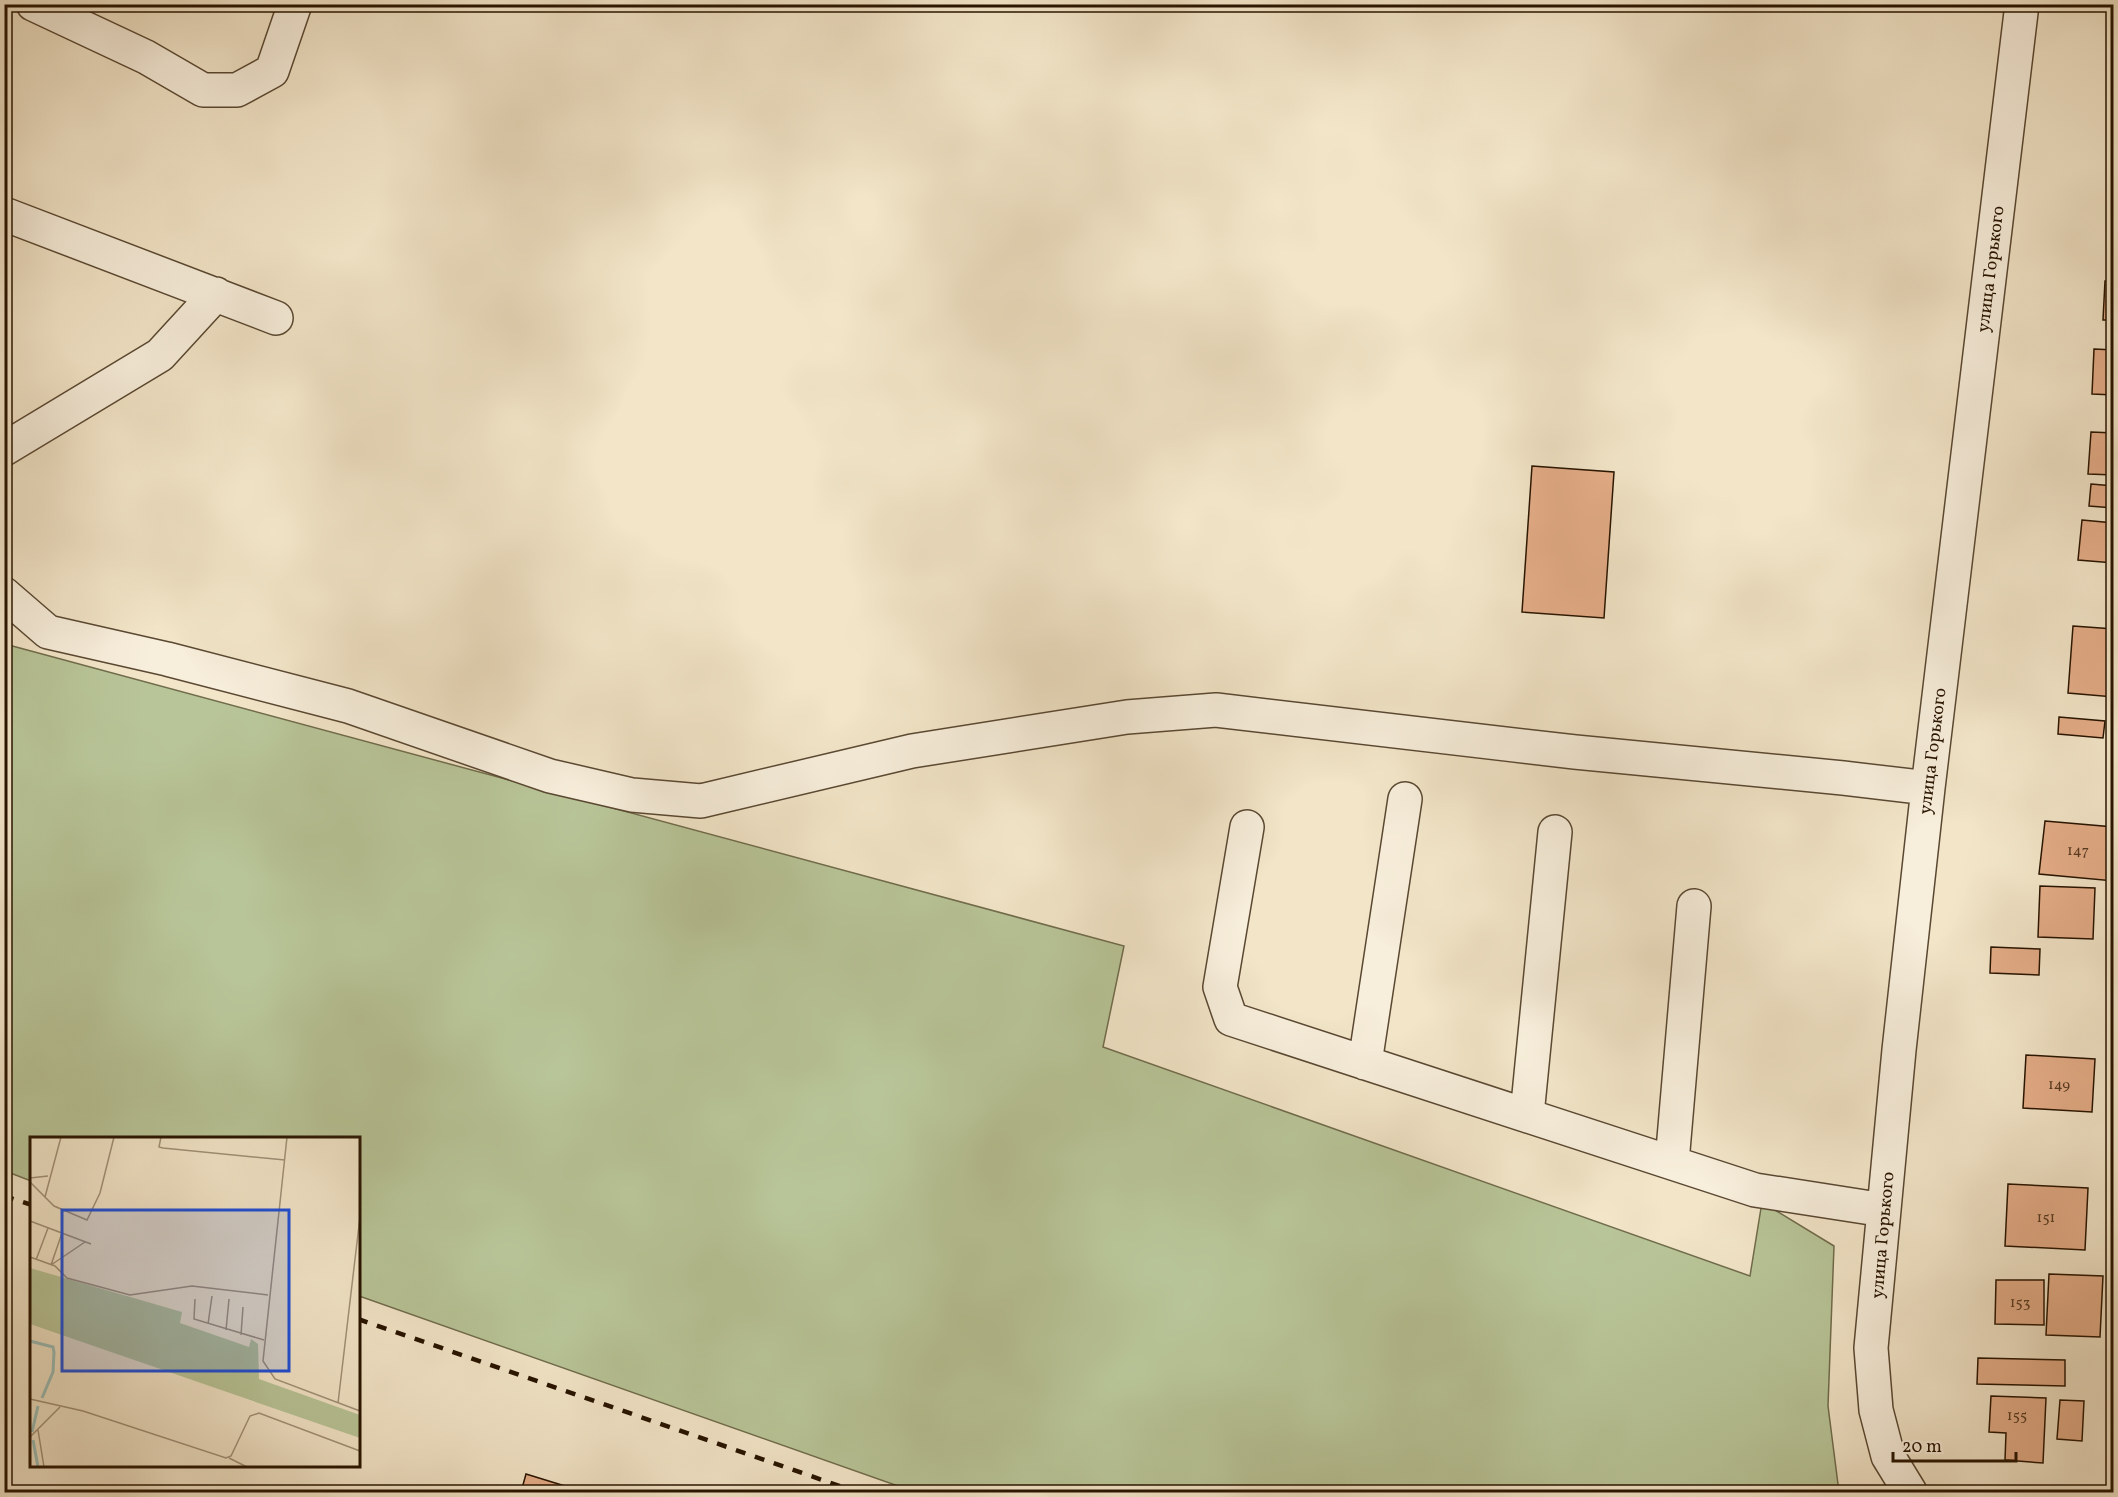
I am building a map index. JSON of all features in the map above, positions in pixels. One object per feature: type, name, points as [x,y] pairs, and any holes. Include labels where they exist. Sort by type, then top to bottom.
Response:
[{"type":"street","points":[[33,4],[146,57],[203,90],[237,90],[272,71],[295,4]]},
{"type":"street","name":"улица Горького","points":[[1910,1492],[1888,1456],[1876,1410],[1871,1348],[1928,788],[2022,4]]},
{"type":"street","points":[[4,214],[276,318]]},
{"type":"street","points":[[4,449],[160,354],[216,294]]},
{"type":"street","points":[[4,594],[48,632],[166,659],[348,706],[550,776],[632,795],[701,801],[912,751],[1127,717],[1216,710],[1575,752],[1928,788]]},
{"type":"street","points":[[1365,1063],[1405,799]]},
{"type":"street","points":[[1246,827],[1220,987],[1231,1019],[1755,1190],[1884,1210]]},
{"type":"street","points":[[1527,1115],[1555,832]]},
{"type":"street","points":[[1672,1162],[1694,906]]},
{"type":"green space","points":[[5,644],[1124,946],[1103,1047],[1750,1276],[1762,1202],[1834,1246],[1828,1406],[1839,1492],[915,1492],[360,1296],[360,1137],[30,1137],[30,1181],[5,1171]]},
{"type":"building","points":[[2105,281],[2114,281],[2114,320],[2103,320]]},
{"type":"building","points":[[2094,349],[2114,350],[2114,395],[2092,394]]},
{"type":"building","points":[[2091,432],[2114,433],[2114,475],[2088,474]]},
{"type":"building","points":[[1532,466],[1614,472],[1604,618],[1522,612]]},
{"type":"building","points":[[2091,484],[2114,486],[2114,508],[2089,506]]},
{"type":"building","points":[[2082,520],[2114,523],[2114,563],[2078,560]]},
{"type":"building","points":[[2073,626],[2114,629],[2114,697],[2068,693]]},
{"type":"building","points":[[2059,717],[2105,721],[2103,738],[2058,734]]},
{"type":"building","points":[[2045,821],[2114,827],[2114,881],[2039,874]]},
{"type":"building","points":[[2040,886],[2095,888],[2093,939],[2038,937]]},
{"type":"building","points":[[1991,947],[2040,949],[2039,975],[1990,973]]},
{"type":"building","points":[[2026,1055],[2095,1059],[2092,1112],[2023,1108]]},
{"type":"building","points":[[2008,1184],[2088,1188],[2085,1250],[2005,1246]]},
{"type":"building","points":[[2049,1274],[2103,1276],[2100,1337],[2046,1335]]},
{"type":"building","points":[[1996,1280],[2044,1280],[2044,1325],[1995,1324]]},
{"type":"building","points":[[1978,1358],[2065,1360],[2065,1386],[1977,1384]]},
{"type":"building","points":[[1991,1396],[2046,1398],[2043,1463],[2005,1460],[2006,1433],[1989,1432]]},
{"type":"building","points":[[2060,1400],[2084,1401],[2082,1441],[2057,1439]]},
{"type":"building","points":[[526,1474],[578,1490],[577,1492],[521,1492]]},
{"type":"railway","points":[[4,1196],[30,1204]]},
{"type":"railway","points":[[360,1320],[857,1492]]}]
